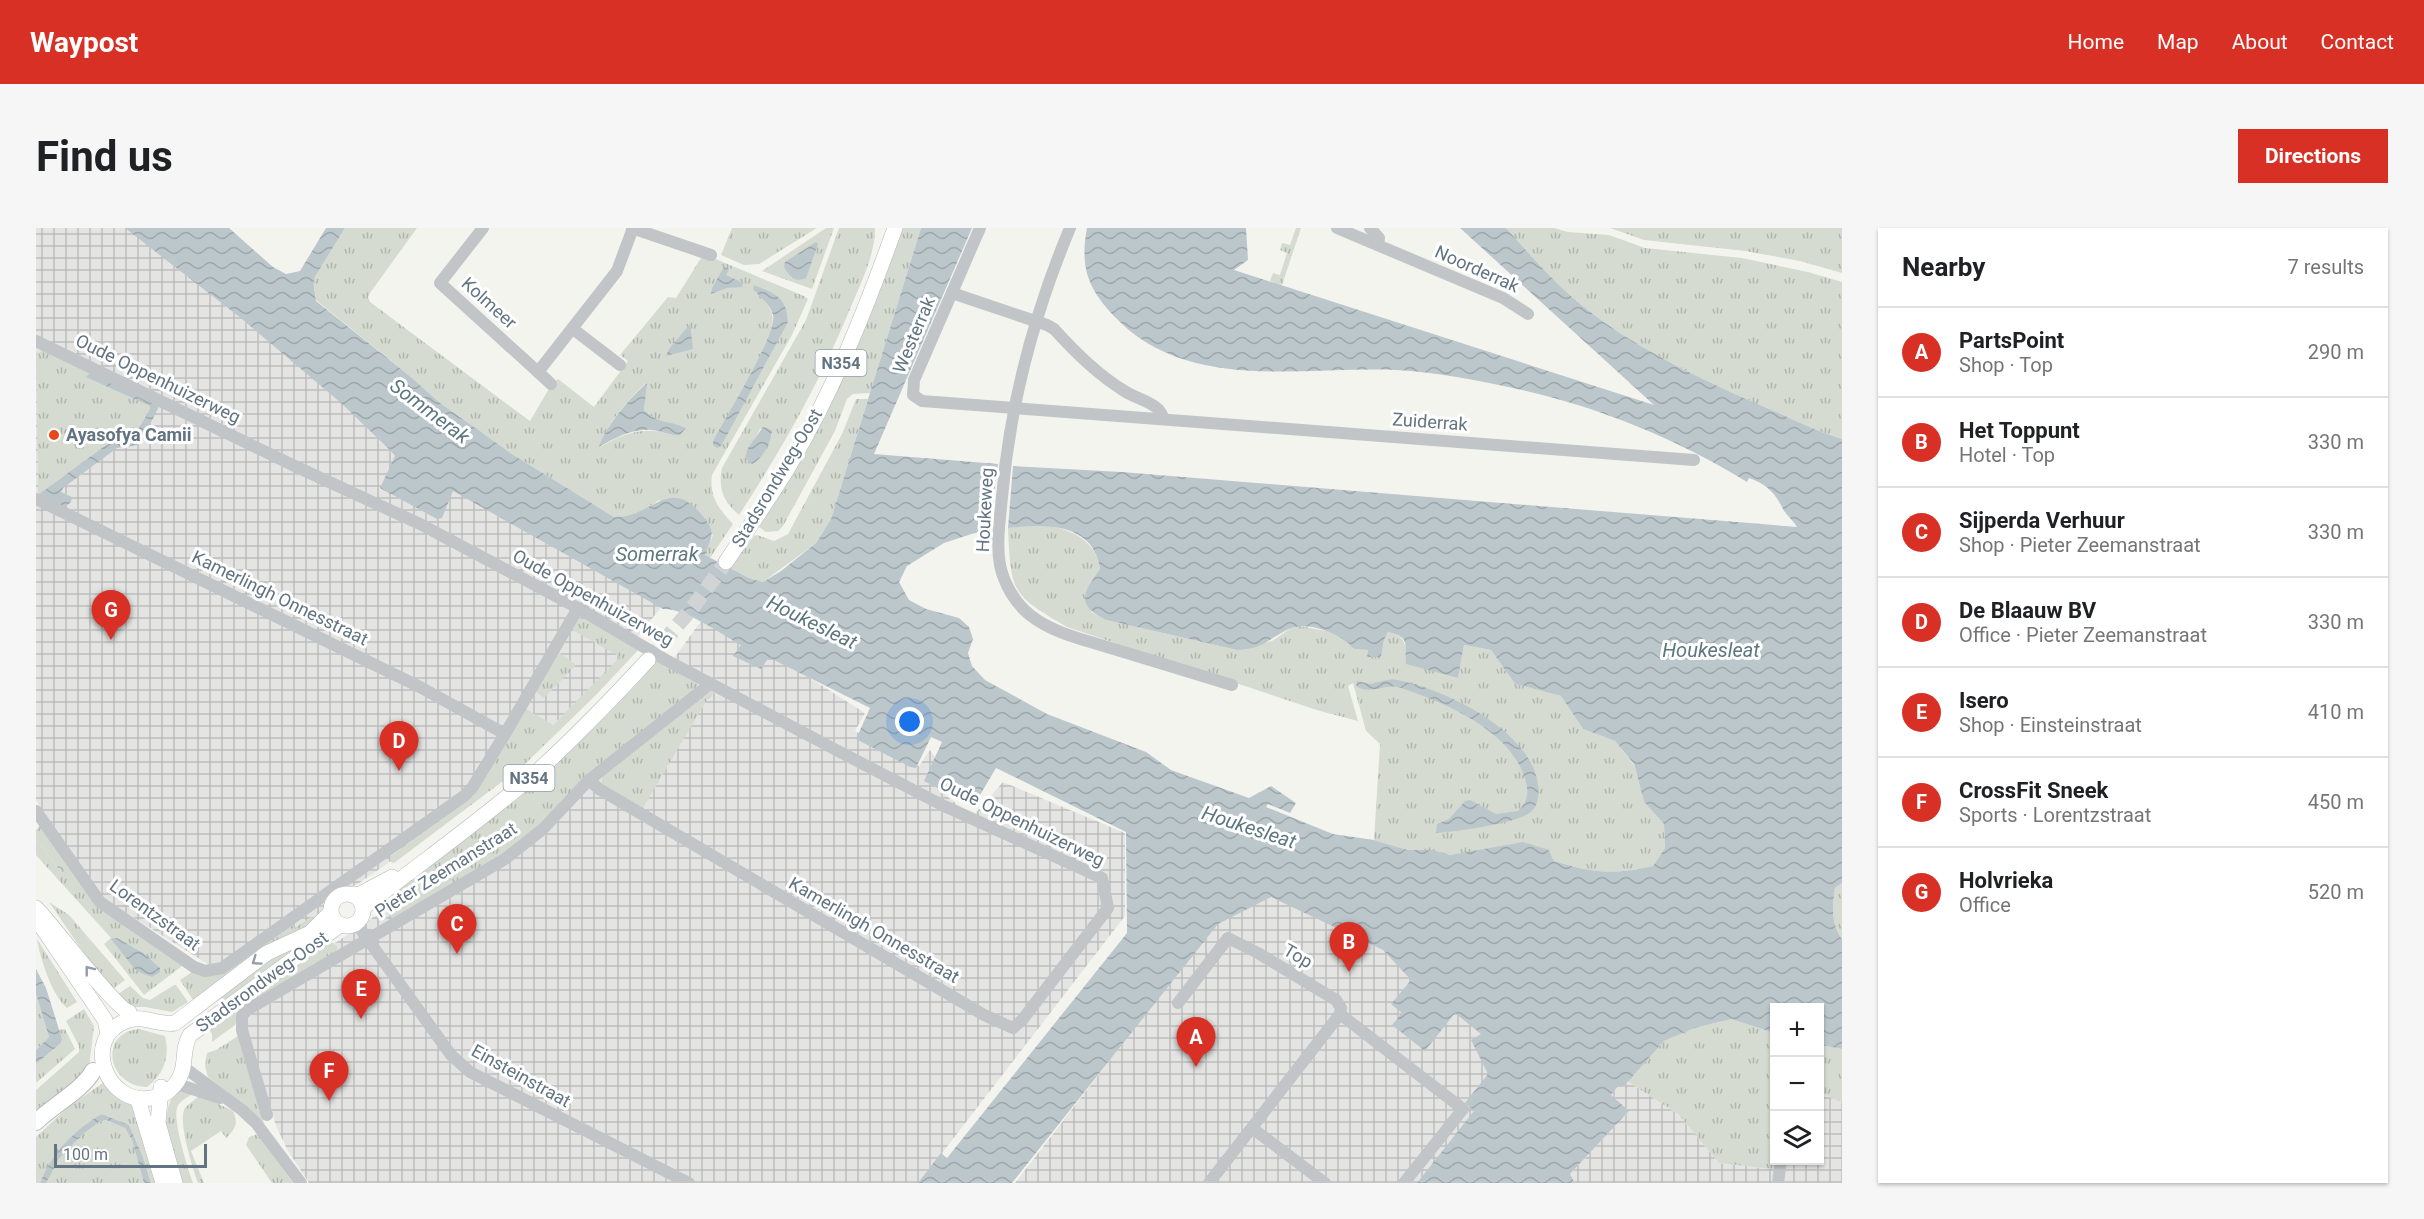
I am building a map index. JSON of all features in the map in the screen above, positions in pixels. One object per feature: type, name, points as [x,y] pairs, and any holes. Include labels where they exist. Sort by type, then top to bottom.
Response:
[{"type":"highway","points":[[36,1122],[62,1100],[83,1092],[102,1077],[99,1071]]},
{"type":"main road","name":"Stadsrondweg-Oost","points":[[726,562],[790,465],[818,411],[857,328],[896,228]]},
{"type":"main road","name":"N354","points":[[421,862],[369,889],[353,895],[344,893],[336,897],[331,904],[335,919],[348,926],[356,923],[362,916],[363,908],[538,771],[597,716],[648,660]]},
{"type":"main road","points":[[353,895],[359,899],[363,908]]},
{"type":"main road","points":[[36,908],[123,1010],[150,1012],[167,1020],[177,1045],[181,1066]]},
{"type":"main road","points":[[36,917],[72,972],[105,1031]]},
{"type":"main road","name":"Stadsrondweg-Oost","points":[[167,1020],[218,986],[224,976],[335,919]]},
{"type":"main road","name":"Stadsrondweg-Oost","points":[[181,1066],[186,1042],[196,1030],[335,919]]},
{"type":"main road","points":[[129,1012],[117,1016],[105,1031],[99,1071],[117,1089],[136,1098],[140,1103],[163,1183]]},
{"type":"main road","points":[[105,1031],[130,1019],[143,1018],[165,1025],[167,1020]]},
{"type":"main road","name":"N354","points":[[166,1092],[181,1066]]},
{"type":"main road","points":[[136,1098],[166,1092],[158,1123],[175,1183]]},
{"type":"street","name":"Kolmeer","points":[[483,228],[440,283],[550,384]]},
{"type":"street","points":[[538,372],[617,271],[632,228],[711,255]]},
{"type":"street","name":"Westerrak","points":[[980,228],[914,380],[913,395],[922,401],[1014,408]]},
{"type":"street","name":"Houkeweg","points":[[1070,228],[1036,321],[1014,408],[1005,464],[998,544],[1000,566],[1013,596],[1028,614],[1049,628],[1232,685]]},
{"type":"street","name":"Noorderrak","points":[[1337,228],[1503,298],[1528,314]]},
{"type":"street","points":[[1370,228],[1379,238],[1378,245]]},
{"type":"street","points":[[952,293],[1054,329],[1076,353],[1111,382],[1158,408],[1163,414],[1163,419]]},
{"type":"street","points":[[573,329],[620,365]]},
{"type":"street","name":"Oude Oppenhuizerweg","points":[[36,342],[420,524],[578,608],[710,684],[942,805],[1102,878],[1107,892],[1108,908]]},
{"type":"street","name":"Zuiderrak","points":[[1014,408],[1694,460]]},
{"type":"street","name":"Kamerlingh Onnesstraat","points":[[36,499],[420,687],[505,734]]},
{"type":"street","points":[[224,976],[472,788],[578,608]]},
{"type":"street","name":"Pieter Zeemanstraat","points":[[267,1115],[242,1029],[241,1020],[247,1010],[505,859],[543,829],[589,780],[710,684]]},
{"type":"street","name":"Kamerlingh Onnesstraat","points":[[589,780],[599,789],[805,912],[984,1015],[1013,1028],[1023,1019],[1108,908]]},
{"type":"street","name":"Lorentzstraat","points":[[36,810],[100,902],[194,966],[224,976]]},
{"type":"street","name":"Einsteinstraat","points":[[356,923],[451,1055],[470,1072],[689,1183]]},
{"type":"street","name":"Top","points":[[1178,1003],[1228,938],[1340,1003],[1340,1014],[1463,1109],[1404,1183]]},
{"type":"street","points":[[1209,1183],[1340,1014]]},
{"type":"street","points":[[181,1066],[242,1110],[256,1123],[301,1183]]},
{"type":"street","points":[[166,1092],[180,1084],[227,1100]]},
{"type":"street","points":[[1252,1128],[1325,1183]]},
{"type":"street","points":[[1778,1183],[1780,1165]]},
{"type":"shaded area","points":[[36,228],[141,228],[666,601],[618,662],[468,807],[358,884],[328,897],[324,909],[300,929],[225,975],[104,899],[36,801]]},
{"type":"shaded area","points":[[703,618],[772,654],[865,713],[855,731],[919,766],[930,750],[939,763],[929,781],[972,817],[1003,782],[1125,833],[1125,916],[919,1183],[309,1183],[287,1149],[276,1126],[240,1007],[546,801],[632,717]]},
{"type":"shaded area","points":[[1268,888],[1495,978],[1505,1078],[1419,1183],[1015,1183],[1117,1051],[1214,918]]},
{"type":"shaded area","points":[[1627,1081],[1678,1114],[1719,1163],[1772,1169],[1773,1165],[1824,1165],[1824,1094],[1842,1103],[1842,1183],[1575,1183],[1570,1174],[1628,1112],[1611,1095],[1619,1084],[1623,1087]]},
{"type":"green space","points":[[345,228],[417,228],[370,293],[368,297],[370,302],[530,421],[550,387],[558,379],[594,407],[628,361],[620,355],[668,297],[676,298],[701,258],[708,260],[711,257],[808,299],[792,335],[712,475],[712,490],[716,502],[733,524],[710,558],[705,555],[713,535],[659,500],[638,513],[614,517],[512,454],[440,403],[316,300],[313,280]],"holes":[[[754,285],[779,298],[787,313],[788,322],[763,349],[773,319],[769,306],[756,293]],[[646,383],[644,410],[662,422],[683,426],[671,435],[652,431],[634,432],[600,447],[612,422]]]},
{"type":"green space","points":[[732,228],[817,228],[759,264],[744,265],[721,255]]},
{"type":"green space","points":[[826,228],[834,228],[812,289],[762,271]]},
{"type":"green space","points":[[839,228],[875,228],[868,266],[841,331],[787,437],[739,515],[729,505],[723,494],[722,468],[806,320]],"holes":[[[760,429],[771,429],[772,435],[763,453],[745,458]]]},
{"type":"green space","points":[[901,228],[921,228],[870,393],[853,394],[847,399],[835,431],[783,526],[778,531],[766,532],[759,527],[781,492]]},
{"type":"green space","points":[[1296,228],[1301,228],[1282,285],[1270,281],[1273,273],[1280,275],[1287,253],[1280,250],[1282,243],[1290,245]]},
{"type":"green space","points":[[1506,228],[1554,228],[1568,232],[1609,235],[1645,248],[1742,258],[1842,282],[1842,439],[1722,388],[1643,347],[1594,315],[1572,297]]},
{"type":"green space","points":[[1610,228],[1842,228],[1842,273],[1800,261],[1745,251],[1644,240]]},
{"type":"green space","points":[[41,351],[50,351],[92,371],[87,377],[150,406],[150,409],[136,433],[113,440],[38,495],[36,354]]},
{"type":"green space","points":[[856,399],[868,399],[831,519],[816,543],[763,582],[730,568],[754,536],[774,541],[788,534],[842,434]]},
{"type":"green space","points":[[1031,525],[1065,530],[1084,540],[1091,548],[1097,557],[1100,569],[1090,582],[1091,612],[1106,620],[1237,650],[1272,641],[1291,628],[1300,626],[1331,632],[1349,642],[1354,649],[1368,650],[1367,657],[1381,657],[1388,632],[1404,641],[1405,660],[1458,678],[1464,645],[1491,650],[1515,684],[1561,696],[1583,729],[1615,741],[1634,765],[1644,802],[1664,824],[1665,848],[1653,866],[1614,872],[1580,868],[1554,861],[1549,850],[1484,850],[1450,855],[1435,851],[1408,850],[1374,840],[1380,744],[1366,731],[1353,683],[1348,686],[1358,721],[1320,711],[1067,627],[1035,607],[1018,590],[1013,579],[1008,528]]},
{"type":"green space","points":[[578,618],[640,648],[596,695],[523,766],[394,863],[391,862],[390,857],[471,798],[525,708],[553,725],[620,657],[571,629]]},
{"type":"green space","points":[[557,651],[576,665],[544,698],[536,692]]},
{"type":"green space","points":[[659,658],[696,678],[698,684],[696,689],[537,829],[499,856],[393,920],[380,900],[562,757],[629,693]]},
{"type":"green space","points":[[713,690],[718,690],[706,701],[643,808],[602,784],[602,776]]},
{"type":"green space","points":[[40,825],[75,874],[67,878],[64,876],[36,839],[36,830]]},
{"type":"green space","points":[[36,839],[64,876],[75,874],[182,966],[144,995],[104,944],[111,938],[36,855]]},
{"type":"green space","points":[[1842,883],[1842,939],[1834,921],[1833,908],[1835,888]]},
{"type":"green space","points":[[49,902],[69,915],[125,980],[110,991]]},
{"type":"green space","points":[[311,917],[316,923],[193,1000],[180,980],[192,972],[206,975],[291,925],[295,928]]},
{"type":"green space","points":[[328,938],[337,947],[337,951],[237,1019],[235,1025],[212,1042],[212,1034],[207,1026]]},
{"type":"green space","points":[[37,939],[77,1002],[67,1008],[52,986]]},
{"type":"green space","points":[[308,939],[222,1006],[215,997],[274,955]]},
{"type":"green space","points":[[174,985],[188,1002],[172,1012],[130,1007],[115,996],[130,986],[143,998],[150,1000]]},
{"type":"green space","points":[[36,994],[49,1037],[36,1050]]},
{"type":"green space","points":[[84,1009],[94,1026],[89,1068],[36,1118],[36,1090],[79,1052],[79,1046],[66,1021]]},
{"type":"green space","points":[[1731,1019],[1770,1032],[1770,1165],[1773,1165],[1772,1169],[1719,1163],[1678,1114],[1627,1081],[1664,1041],[1695,1028]]},
{"type":"green space","points":[[65,1029],[75,1049],[36,1083],[36,1064],[61,1043],[62,1039],[58,1030]]},
{"type":"green space","points":[[139,1029],[165,1036],[167,1051],[164,1064],[158,1076],[147,1087],[133,1084],[123,1078],[116,1069],[113,1059],[113,1049],[117,1040],[126,1033]]},
{"type":"green space","points":[[238,1036],[264,1123],[208,1077],[205,1066],[207,1053]]},
{"type":"green space","points":[[1824,1046],[1842,1049],[1842,1103],[1824,1094]]},
{"type":"green space","points":[[104,1082],[134,1107],[160,1183],[151,1183],[129,1125],[102,1114],[43,1176],[40,1183],[36,1183],[36,1137],[67,1108]]},
{"type":"green space","points":[[178,1090],[194,1092],[180,1103],[176,1115],[193,1183],[180,1183],[167,1135],[167,1110]]},
{"type":"green space","points":[[200,1095],[233,1111],[236,1119],[234,1129],[226,1138],[221,1131],[191,1151],[204,1183],[198,1183],[183,1123],[185,1108]]},
{"type":"green space","points":[[106,1120],[125,1128],[132,1140],[144,1183],[46,1183],[70,1145],[88,1129]]},
{"type":"green space","points":[[258,1134],[293,1183],[272,1183],[246,1145],[249,1137]]},
{"type":"water","name":"Houkesleat","points":[[125,228],[229,228],[273,267],[286,274],[300,271],[326,228],[345,228],[313,280],[316,301],[440,403],[512,454],[614,517],[639,512],[669,498],[679,498],[689,503],[701,514],[711,529],[711,538],[705,555],[749,578],[763,582],[781,571],[816,543],[831,519],[921,228],[972,228],[874,454],[998,464],[990,528],[944,543],[907,566],[899,582],[909,600],[926,609],[959,618],[969,627],[973,639],[968,653],[972,666],[985,680],[1047,714],[1146,752],[1171,770],[1249,798],[1271,786],[1296,803],[1290,813],[1268,804],[1266,807],[1333,834],[1374,840],[1408,850],[1433,850],[1450,855],[1523,842],[1549,850],[1554,861],[1580,868],[1614,872],[1653,866],[1665,848],[1664,824],[1644,802],[1634,764],[1615,741],[1583,729],[1561,696],[1515,684],[1491,650],[1464,645],[1458,678],[1406,664],[1404,640],[1388,632],[1381,657],[1367,657],[1368,650],[1354,649],[1342,638],[1315,627],[1289,629],[1260,645],[1237,650],[1106,620],[1086,604],[1086,592],[1100,569],[1096,554],[1088,542],[1065,529],[1037,526],[1008,528],[1013,466],[1122,472],[1797,527],[1773,493],[1760,483],[1749,478],[1747,482],[1692,451],[1634,425],[1543,395],[1484,382],[1425,373],[1396,370],[1246,371],[1209,366],[1174,356],[1141,339],[1103,304],[1091,285],[1084,253],[1087,228],[1246,228],[1248,260],[1234,270],[1654,405],[1460,228],[1506,228],[1572,297],[1594,315],[1643,347],[1722,388],[1842,439],[1842,883],[1835,888],[1833,908],[1834,921],[1842,939],[1842,1049],[1824,1046],[1824,1003],[1770,1003],[1770,1032],[1731,1019],[1695,1028],[1664,1041],[1623,1087],[1619,1085],[1611,1095],[1629,1111],[1570,1174],[1575,1183],[1417,1183],[1474,1111],[1465,1103],[1488,1074],[1471,1040],[1481,1034],[1455,1013],[1425,1051],[1392,1025],[1402,1013],[1391,1004],[1411,980],[1383,950],[1271,897],[1218,924],[1012,1183],[918,1183],[941,1153],[947,1158],[1127,933],[1126,832],[996,768],[973,807],[924,781],[942,742],[931,737],[916,768],[910,767],[856,739],[870,708],[774,660],[767,660],[761,669],[733,656],[741,645],[692,617],[663,609],[453,491],[442,518],[437,519],[380,488],[395,456],[391,451],[341,403],[242,319]]},
{"type":"water","points":[[816,242],[818,244],[806,278],[799,280],[793,278],[784,267],[785,262]]},
{"type":"water","points":[[724,267],[729,269],[726,275],[743,283],[742,287],[727,288],[711,294],[712,288]]},
{"type":"water","points":[[754,285],[768,291],[783,302],[788,322],[721,446],[717,448],[713,445],[713,441],[759,357],[772,325],[772,311],[753,289]]},
{"type":"water","points":[[690,324],[693,349],[666,356],[669,349]]},
{"type":"water","points":[[92,371],[160,403],[138,445],[117,448],[63,488],[61,492],[72,497],[71,502],[64,508],[38,495],[113,440],[136,433],[150,409],[150,406],[86,377]]},
{"type":"water","points":[[647,383],[644,410],[660,420],[686,428],[680,435],[652,430],[631,432],[599,447],[619,413]]},
{"type":"water","points":[[763,427],[772,430],[770,439],[766,450],[752,464],[745,458],[748,448]]},
{"type":"water","points":[[1392,679],[1412,683],[1456,700],[1499,727],[1516,743],[1529,760],[1537,779],[1538,799],[1533,810],[1527,815],[1503,823],[1436,833],[1437,824],[1449,819],[1465,801],[1470,800],[1496,814],[1518,811],[1526,798],[1526,782],[1519,764],[1507,748],[1476,721],[1438,702],[1401,688],[1367,690],[1356,686],[1357,681],[1370,684]]},
{"type":"water","points":[[117,938],[143,953],[160,968],[160,972],[152,977],[134,968],[111,939]]},
{"type":"water","points":[[36,969],[46,988],[62,1039],[61,1043],[36,1064],[36,1050],[49,1037],[36,994]]},
{"type":"water","points":[[102,1114],[129,1125],[151,1183],[144,1183],[132,1140],[125,1128],[106,1120],[99,1122],[84,1133],[59,1159],[46,1183],[40,1183],[51,1162],[65,1143]]},
{"type":"tunnel","points":[[648,660],[693,607],[726,562]]},
{"type":"place","name":"Ayasofya Camii","points":[[54,435]]},
{"type":"place","name":"Holvrieka","points":[[111,640]]},
{"type":"place","name":"De Blaauw BV","points":[[399,771]]},
{"type":"place","name":"Sijperda Verhuur","points":[[457,954]]},
{"type":"place","name":"Het Toppunt","points":[[1349,972]]},
{"type":"place","name":"Isero","points":[[361,1019]]},
{"type":"place","name":"PartsPoint","points":[[1196,1067]]},
{"type":"place","name":"CrossFit Sneek","points":[[329,1101]]},
{"type":"water label","name":"Sommerak","points":[[430,411]]},
{"type":"water label","name":"Somerrak","points":[[657,554]]}]
